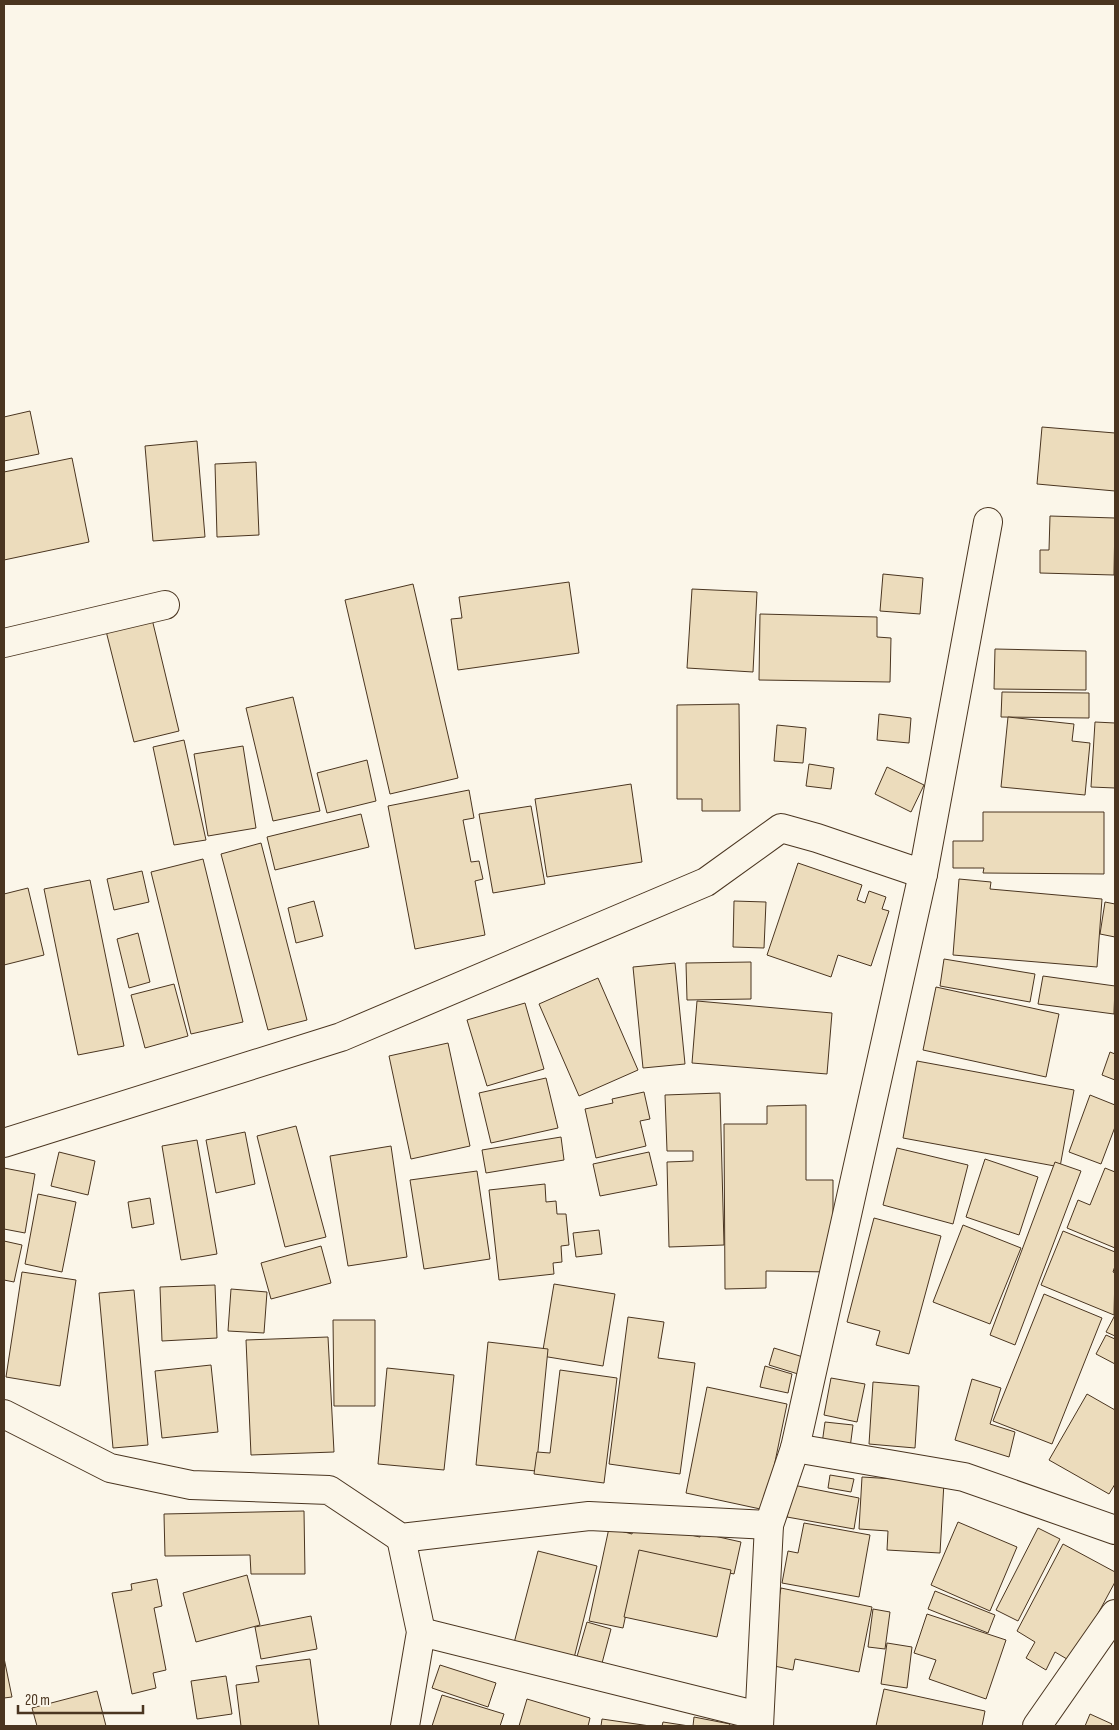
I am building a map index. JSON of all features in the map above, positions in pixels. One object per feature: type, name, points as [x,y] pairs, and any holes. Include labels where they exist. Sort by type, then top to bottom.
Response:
[{"type":"street","points":[[421,1632],[759,1721],[769,1525],[795,1448],[923,874],[988,522]]},
{"type":"street","points":[[4,643],[165,605]]},
{"type":"street","points":[[4,1143],[341,1037],[706,882],[781,828],[817,838],[923,874]]},
{"type":"street","points":[[4,1414],[110,1468],[191,1485],[330,1490],[401,1538],[589,1516],[769,1525]]},
{"type":"street","points":[[795,1448],[964,1477],[1115,1530]]},
{"type":"street","points":[[401,1538],[421,1632],[405,1726]]},
{"type":"street","points":[[1037,1726],[1115,1614]]},
{"type":"building","points":[[30,411],[39,454],[4,461],[4,417]]},
{"type":"building","points":[[1042,427],[1115,433],[1115,491],[1037,484]]},
{"type":"building","points":[[197,441],[205,537],[153,541],[145,446]]},
{"type":"building","points":[[72,458],[89,542],[4,560],[4,472]]},
{"type":"building","points":[[256,462],[259,535],[217,537],[215,464]]},
{"type":"building","points":[[1050,516],[1115,518],[1114,575],[1040,573],[1040,550],[1049,550]]},
{"type":"building","points":[[883,574],[923,578],[920,614],[880,611]]},
{"type":"building","points":[[569,582],[579,653],[458,670],[451,619],[462,618],[459,597]]},
{"type":"building","points":[[413,584],[458,778],[390,794],[345,600]]},
{"type":"building","points":[[692,589],[757,592],[753,672],[687,668]]},
{"type":"building","points":[[760,614],[877,617],[877,637],[891,638],[890,682],[759,680]]},
{"type":"building","points":[[152,619],[179,731],[134,742],[106,631]]},
{"type":"building","points":[[995,649],[1086,651],[1086,690],[994,689]]},
{"type":"building","points":[[1002,692],[1089,693],[1089,718],[1001,717]]},
{"type":"building","points":[[293,697],[320,811],[273,821],[246,708]]},
{"type":"building","points":[[739,704],[740,811],[702,811],[702,799],[677,799],[677,705]]},
{"type":"building","points":[[879,714],[911,718],[909,743],[877,740]]},
{"type":"building","points":[[1008,717],[1074,724],[1072,741],[1090,743],[1085,795],[1001,787]]},
{"type":"building","points":[[1095,722],[1115,723],[1115,788],[1091,787]]},
{"type":"building","points":[[777,725],[806,728],[803,763],[774,761]]},
{"type":"building","points":[[184,740],[206,840],[174,845],[153,747]]},
{"type":"building","points":[[243,746],[256,828],[208,836],[194,754]]},
{"type":"building","points":[[367,760],[376,801],[327,813],[317,773]]},
{"type":"building","points":[[809,764],[834,768],[831,789],[806,786]]},
{"type":"building","points":[[887,767],[924,785],[911,812],[875,794]]},
{"type":"building","points":[[631,784],[642,862],[547,877],[535,799]]},
{"type":"building","points":[[469,790],[474,818],[463,820],[471,862],[479,861],[483,879],[475,881],[485,935],[415,949],[388,806]]},
{"type":"building","points":[[531,806],[545,884],[493,893],[479,814]]},
{"type":"building","points":[[983,812],[1104,812],[1104,874],[983,873],[984,868],[953,868],[953,841],[983,841]]},
{"type":"building","points":[[361,814],[369,847],[275,870],[267,837]]},
{"type":"building","points":[[261,843],[307,1020],[268,1030],[221,854]]},
{"type":"building","points":[[203,859],[243,1022],[191,1034],[151,872]]},
{"type":"building","points":[[798,863],[862,885],[857,900],[865,903],[869,891],[886,897],[882,909],[889,911],[871,966],[838,955],[831,977],[767,955]]},
{"type":"building","points":[[142,871],[149,902],[114,910],[107,879]]},
{"type":"building","points":[[959,879],[991,882],[990,889],[1102,899],[1097,967],[953,955]]},
{"type":"building","points":[[90,880],[124,1046],[78,1055],[44,889]]},
{"type":"building","points":[[28,888],[44,955],[4,965],[4,894]]},
{"type":"building","points":[[314,901],[323,936],[296,943],[288,908]]},
{"type":"building","points":[[734,901],[766,902],[764,948],[733,947]]},
{"type":"building","points":[[1105,902],[1115,904],[1115,937],[1100,934]]},
{"type":"building","points":[[138,933],[150,982],[129,988],[117,939]]},
{"type":"building","points":[[944,959],[1035,974],[1030,1002],[940,986]]},
{"type":"building","points":[[751,962],[751,999],[687,1000],[686,963]]},
{"type":"building","points":[[675,963],[685,1064],[643,1068],[633,967]]},
{"type":"building","points":[[1043,976],[1115,986],[1114,1014],[1038,1004]]},
{"type":"building","points":[[598,978],[638,1070],[579,1096],[539,1004]]},
{"type":"building","points":[[174,984],[188,1036],[145,1048],[131,995]]},
{"type":"building","points":[[936,987],[1059,1014],[1046,1077],[923,1050]]},
{"type":"building","points":[[697,1001],[832,1013],[827,1074],[692,1063]]},
{"type":"building","points":[[525,1003],[544,1069],[487,1086],[467,1020]]},
{"type":"building","points":[[448,1043],[470,1146],[411,1159],[389,1056]]},
{"type":"building","points":[[1110,1052],[1115,1054],[1115,1080],[1102,1075]]},
{"type":"building","points":[[917,1061],[1074,1090],[1060,1167],[903,1138]]},
{"type":"building","points":[[546,1078],[558,1128],[491,1143],[479,1093]]},
{"type":"building","points":[[644,1092],[650,1119],[640,1121],[646,1146],[596,1158],[585,1109],[613,1103],[612,1099]]},
{"type":"building","points":[[720,1093],[724,1245],[669,1247],[667,1162],[693,1161],[693,1151],[667,1151],[665,1095]]},
{"type":"building","points":[[1090,1095],[1115,1105],[1115,1127],[1101,1164],[1069,1152]]},
{"type":"building","points":[[806,1105],[806,1180],[833,1180],[833,1272],[766,1271],[766,1288],[725,1289],[724,1124],[767,1124],[767,1106]]},
{"type":"building","points":[[296,1126],[326,1237],[285,1247],[257,1136]]},
{"type":"building","points":[[245,1132],[255,1184],[216,1193],[206,1140]]},
{"type":"building","points":[[561,1137],[564,1160],[486,1173],[482,1150]]},
{"type":"building","points":[[197,1140],[217,1254],[181,1260],[162,1146]]},
{"type":"building","points":[[391,1146],[407,1257],[348,1266],[330,1156]]},
{"type":"building","points":[[897,1148],[968,1165],[953,1224],[883,1205]]},
{"type":"building","points":[[59,1152],[95,1161],[88,1195],[51,1186]]},
{"type":"building","points":[[649,1152],[657,1185],[600,1196],[593,1164]]},
{"type":"building","points":[[985,1159],[1038,1177],[1019,1235],[966,1217]]},
{"type":"building","points":[[1055,1162],[1081,1171],[1015,1345],[990,1335]]},
{"type":"building","points":[[4,1168],[35,1174],[25,1233],[4,1229]]},
{"type":"building","points":[[1105,1168],[1115,1172],[1115,1248],[1067,1228],[1078,1200],[1090,1205]]},
{"type":"building","points":[[477,1171],[490,1259],[424,1269],[410,1180]]},
{"type":"building","points":[[545,1184],[546,1202],[556,1201],[557,1214],[566,1214],[569,1245],[561,1246],[562,1262],[553,1263],[554,1274],[499,1280],[489,1190]]},
{"type":"building","points":[[38,1194],[76,1202],[62,1272],[25,1264]]},
{"type":"building","points":[[150,1198],[154,1224],[132,1228],[128,1202]]},
{"type":"building","points":[[874,1218],[941,1236],[909,1354],[876,1345],[880,1331],[847,1322]]},
{"type":"building","points":[[963,1225],[1021,1248],[990,1324],[933,1302]]},
{"type":"building","points":[[599,1230],[602,1254],[576,1257],[573,1233]]},
{"type":"building","points":[[1063,1231],[1115,1252],[1113,1272],[1115,1273],[1114,1315],[1041,1285]]},
{"type":"building","points":[[4,1241],[22,1245],[14,1282],[4,1280]]},
{"type":"building","points":[[321,1246],[331,1283],[271,1299],[261,1263]]},
{"type":"building","points":[[22,1272],[76,1280],[60,1386],[6,1377]]},
{"type":"building","points":[[554,1284],[615,1294],[603,1366],[542,1356]]},
{"type":"building","points":[[215,1285],[217,1338],[162,1341],[160,1287]]},
{"type":"building","points":[[231,1289],[267,1292],[264,1333],[228,1331]]},
{"type":"building","points":[[134,1290],[148,1445],[113,1448],[99,1293]]},
{"type":"building","points":[[1044,1294],[1102,1318],[1052,1444],[993,1421]]},
{"type":"building","points":[[1115,1315],[1115,1336],[1106,1332]]},
{"type":"building","points":[[628,1317],[664,1322],[658,1358],[695,1363],[680,1474],[609,1464]]},
{"type":"building","points":[[333,1320],[375,1320],[375,1406],[334,1406]]},
{"type":"building","points":[[1106,1335],[1115,1339],[1115,1364],[1096,1354]]},
{"type":"building","points":[[328,1337],[334,1452],[251,1455],[246,1340]]},
{"type":"building","points":[[488,1342],[548,1349],[536,1471],[476,1465]]},
{"type":"building","points":[[774,1348],[803,1357],[798,1374],[769,1365]]},
{"type":"building","points":[[211,1365],[218,1432],[162,1438],[155,1371]]},
{"type":"building","points":[[765,1366],[792,1374],[788,1393],[760,1387]]},
{"type":"building","points":[[387,1368],[454,1375],[444,1470],[378,1464]]},
{"type":"building","points":[[560,1370],[617,1378],[604,1483],[534,1474],[537,1452],[550,1453]]},
{"type":"building","points":[[831,1378],[865,1384],[857,1422],[824,1415]]},
{"type":"building","points":[[972,1379],[1001,1388],[990,1424],[1015,1432],[1009,1457],[955,1440]]},
{"type":"building","points":[[873,1382],[919,1386],[915,1448],[869,1444]]},
{"type":"building","points":[[707,1387],[787,1404],[765,1510],[686,1493]]},
{"type":"building","points":[[1087,1394],[1115,1410],[1115,1484],[1109,1494],[1049,1460]]},
{"type":"building","points":[[825,1422],[853,1425],[850,1448],[822,1444]]},
{"type":"building","points":[[830,1475],[854,1479],[851,1492],[828,1488]]},
{"type":"building","points":[[862,1477],[944,1482],[940,1553],[887,1550],[888,1531],[859,1529]]},
{"type":"building","points":[[793,1485],[859,1498],[854,1529],[787,1517]]},
{"type":"building","points":[[304,1511],[305,1574],[251,1574],[250,1555],[165,1556],[164,1514]]},
{"type":"building","points":[[958,1522],[1017,1547],[990,1611],[931,1585]]},
{"type":"building","points":[[635,1523],[700,1537],[701,1533],[741,1542],[734,1574],[639,1553],[623,1628],[589,1621],[609,1528],[632,1534]]},
{"type":"building","points":[[804,1523],[870,1535],[859,1597],[782,1583],[788,1551],[798,1553]]},
{"type":"building","points":[[1038,1528],[1060,1539],[1018,1621],[996,1610]]},
{"type":"building","points":[[1063,1544],[1115,1572],[1115,1582],[1072,1662],[1055,1652],[1046,1670],[1026,1658],[1035,1642],[1017,1631]]},
{"type":"building","points":[[639,1550],[731,1570],[717,1637],[624,1617]]},
{"type":"building","points":[[538,1551],[597,1566],[574,1658],[514,1643]]},
{"type":"building","points":[[247,1575],[260,1625],[196,1642],[183,1593]]},
{"type":"building","points":[[157,1579],[162,1606],[154,1608],[166,1670],[153,1673],[156,1688],[132,1694],[112,1593],[132,1590],[131,1584]]},
{"type":"building","points":[[781,1588],[872,1607],[859,1672],[795,1659],[793,1670],[765,1664]]},
{"type":"building","points":[[935,1591],[995,1615],[988,1633],[928,1609]]},
{"type":"building","points":[[873,1609],[890,1612],[885,1649],[868,1647]]},
{"type":"building","points":[[927,1614],[1006,1640],[986,1699],[929,1679],[936,1660],[914,1653]]},
{"type":"building","points":[[311,1616],[317,1649],[261,1659],[255,1627]]},
{"type":"building","points":[[587,1622],[611,1629],[601,1667],[576,1660]]},
{"type":"building","points":[[887,1643],[912,1647],[907,1688],[881,1684]]},
{"type":"building","points":[[4,1658],[12,1697],[4,1698]]},
{"type":"building","points":[[310,1659],[319,1726],[241,1726],[236,1685],[259,1682],[256,1666]]},
{"type":"building","points":[[440,1665],[496,1683],[488,1707],[432,1688]]},
{"type":"building","points":[[226,1676],[232,1714],[197,1719],[191,1681]]},
{"type":"building","points":[[884,1689],[985,1711],[982,1726],[876,1726]]},
{"type":"building","points":[[97,1691],[106,1726],[37,1726],[32,1708]]},
{"type":"building","points":[[442,1695],[504,1714],[500,1726],[432,1726]]},
{"type":"building","points":[[527,1699],[590,1718],[588,1726],[519,1726]]},
{"type":"building","points":[[1090,1714],[1112,1724],[1110,1726],[1085,1726]]},
{"type":"building","points":[[694,1717],[730,1724],[729,1726],[693,1726]]},
{"type":"building","points":[[602,1719],[650,1726],[601,1726]]},
{"type":"building","points":[[663,1722],[689,1726],[662,1726]]}]
